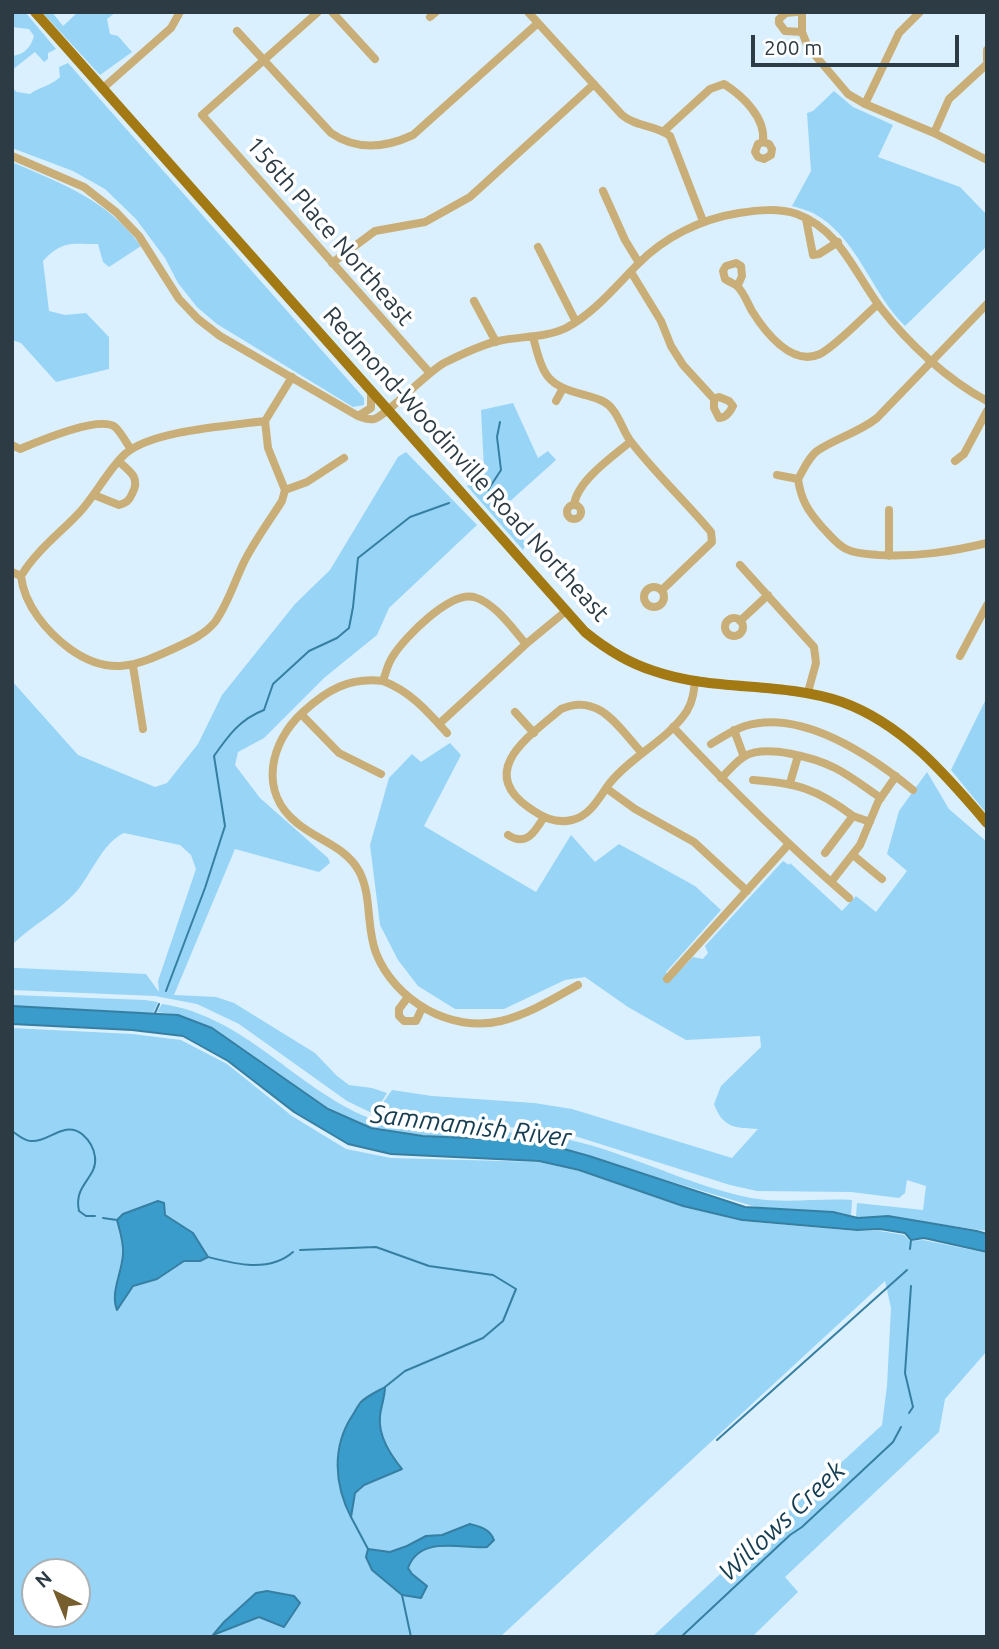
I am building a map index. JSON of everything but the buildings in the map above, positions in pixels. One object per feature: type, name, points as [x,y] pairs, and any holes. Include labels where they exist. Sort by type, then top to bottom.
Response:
[{"type":"main road","name":"Redmond-Woodinville Road Northeast","points":[[35,12],[585,632],[606,649],[629,662],[656,672],[695,680],[808,692],[861,710],[937,765],[987,823]]},
{"type":"street","points":[[102,89],[171,28],[180,12]]},
{"type":"street","points":[[262,61],[318,12]]},
{"type":"street","points":[[332,12],[375,59]]},
{"type":"street","points":[[528,12],[629,121],[664,131],[674,142],[703,221]]},
{"type":"street","points":[[796,12],[786,13],[779,19],[779,23],[785,31],[802,32]]},
{"type":"street","points":[[802,12],[802,32],[808,47],[848,94],[934,132],[987,160]]},
{"type":"street","points":[[866,104],[899,33],[920,12]]},
{"type":"street","points":[[237,31],[331,134],[345,142],[380,146],[413,135],[538,23]]},
{"type":"street","points":[[934,132],[949,99],[987,62],[987,50]]},
{"type":"street","name":"156th Place Northeast","points":[[262,61],[202,115],[429,372]]},
{"type":"street","points":[[332,263],[375,232],[425,222],[470,197],[594,84]]},
{"type":"street","points":[[664,131],[710,89],[724,84],[734,90],[756,114],[764,134],[764,142]]},
{"type":"street","points":[[12,156],[85,187],[116,212],[139,236],[179,299],[198,319],[220,336],[358,416],[373,419],[429,372],[446,362],[496,342],[556,332],[576,322],[594,309],[639,263],[664,242],[703,221],[742,212],[773,209],[787,211],[806,219],[838,242],[878,304],[953,380],[987,401]]},
{"type":"street","points":[[603,191],[625,240],[639,263]]},
{"type":"street","points":[[806,219],[813,255],[838,242]]},
{"type":"street","points":[[538,247],[576,322]]},
{"type":"street","points":[[631,272],[661,321],[682,365],[713,399]]},
{"type":"street","points":[[737,285],[770,335],[784,348],[801,357],[823,353],[878,304]]},
{"type":"street","points":[[474,301],[496,342]]},
{"type":"street","points":[[987,304],[870,424],[818,451],[798,479],[801,496],[808,511],[838,544],[848,550],[862,554],[935,555],[987,543]]},
{"type":"street","points":[[533,337],[541,366],[552,382],[562,390],[606,403],[614,411],[630,442],[712,535],[712,542],[705,550],[662,590]]},
{"type":"street","points":[[265,421],[160,436],[131,449],[118,461],[94,495],[16,574],[28,604],[64,644],[92,661],[111,666],[133,666],[197,638],[216,620],[247,557],[282,501],[285,490],[268,448],[265,421],[292,377]]},
{"type":"street","points":[[556,401],[562,390]]},
{"type":"street","points":[[358,416],[371,408],[371,391]]},
{"type":"street","points":[[954,461],[964,454],[987,411]]},
{"type":"street","points":[[12,444],[20,449],[57,433],[106,424],[114,426],[131,449]]},
{"type":"street","points":[[574,505],[575,496],[586,481],[630,442]]},
{"type":"street","points":[[285,490],[307,482],[344,458]]},
{"type":"street","points":[[94,495],[119,505],[130,498],[137,485],[136,479],[134,474],[118,461]]},
{"type":"street","points":[[777,475],[798,479]]},
{"type":"street","points":[[889,510],[889,555]]},
{"type":"street","points":[[740,565],[808,639],[816,654],[808,692]]},
{"type":"street","points":[[740,621],[768,595]]},
{"type":"street","points":[[383,681],[391,659],[401,644],[446,603],[454,600],[468,597],[483,601],[491,606],[526,644]]},
{"type":"street","points":[[960,656],[987,605]]},
{"type":"street","points":[[439,724],[566,611]]},
{"type":"street","points":[[133,666],[143,729]]},
{"type":"street","points":[[447,733],[403,690],[383,681],[367,679],[336,687],[322,695],[301,714],[281,738],[275,752],[273,769],[276,792],[293,820],[344,852],[357,867],[362,877],[369,926],[382,966],[408,997],[422,1008],[469,1023],[498,1021],[529,1011],[578,985]]},
{"type":"street","points":[[642,753],[601,710],[581,704],[561,709],[511,756],[506,780],[521,802],[544,817],[558,822],[569,821],[589,812],[618,774],[673,727],[692,702],[695,680]]},
{"type":"street","points":[[515,712],[534,733]]},
{"type":"street","points":[[301,714],[339,753],[381,774]]},
{"type":"street","points":[[711,744],[734,730],[759,723],[794,726],[845,743],[913,790]]},
{"type":"street","points":[[673,727],[788,845],[849,898]]},
{"type":"street","points":[[734,730],[744,757]]},
{"type":"street","points":[[721,778],[744,757],[765,752],[798,756],[834,768],[881,798]]},
{"type":"street","points":[[790,783],[798,756]]},
{"type":"street","points":[[831,882],[860,845],[881,798],[896,776]]},
{"type":"street","points":[[753,780],[790,783],[830,799],[853,816],[870,822]]},
{"type":"street","points":[[607,788],[635,809],[694,842],[747,891]]},
{"type":"street","points":[[825,853],[853,816]]},
{"type":"street","points":[[508,835],[515,840],[526,839],[544,817]]},
{"type":"street","points":[[667,979],[788,845]]},
{"type":"street","points":[[853,855],[882,879]]},
{"type":"street","points":[[408,997],[399,1009],[399,1016],[404,1021],[416,1021],[422,1008]]},
{"type":"shaded area","points":[[12,12],[25,12],[56,49],[48,53],[48,59],[44,62],[35,52],[12,70],[12,56],[26,50],[34,36],[29,29],[12,27]]},
{"type":"shaded area","points":[[42,12],[52,12],[63,26],[78,12],[116,12],[107,19],[110,34],[118,36],[132,52],[100,75]]},
{"type":"shaded area","points":[[68,63],[364,398],[364,405],[353,407],[217,324],[197,307],[178,283],[165,258],[136,219],[105,189],[73,171],[12,148],[12,88],[17,92],[30,94],[57,80],[60,77],[59,67]]},
{"type":"shaded area","points":[[834,91],[853,107],[893,125],[878,157],[960,187],[987,215],[987,246],[905,326],[882,298],[841,236],[813,213],[792,206],[811,171],[807,113],[813,111]]},
{"type":"shaded area","points":[[12,162],[66,186],[99,205],[128,230],[141,246],[109,267],[103,262],[98,244],[62,246],[43,261],[49,311],[65,315],[86,313],[109,337],[109,369],[56,382],[21,343],[12,340]]},
{"type":"shaded area","points":[[513,403],[538,458],[548,451],[556,460],[498,512],[526,543],[523,550],[467,486],[474,482],[484,469],[481,410]]},
{"type":"shaded area","points":[[406,452],[477,525],[389,608],[377,635],[324,678],[264,738],[238,752],[235,765],[260,798],[328,858],[330,863],[319,872],[235,849],[174,995],[216,997],[234,1003],[315,1053],[349,1085],[387,1093],[374,1114],[347,1101],[239,1024],[197,1004],[155,996],[12,990],[12,968],[17,968],[146,974],[159,992],[158,981],[196,869],[191,855],[180,845],[124,833],[109,844],[69,899],[12,945],[12,681],[78,755],[155,787],[167,783],[198,744],[222,695],[295,604],[330,570],[398,457]]},
{"type":"shaded area","points":[[987,697],[987,814],[951,770]]},
{"type":"shaded area","points":[[450,743],[461,755],[424,826],[536,892],[571,835],[595,862],[619,844],[695,886],[721,910],[666,972],[670,980],[693,957],[703,959],[708,953],[705,946],[783,861],[789,865],[790,863],[842,911],[856,896],[876,912],[907,871],[887,854],[899,811],[927,772],[949,809],[987,842],[987,1231],[890,1217],[856,1217],[857,1203],[923,1210],[926,1186],[907,1180],[905,1193],[899,1198],[851,1192],[757,1191],[562,1132],[379,1115],[382,1104],[392,1090],[432,1096],[534,1103],[572,1109],[732,1158],[758,1129],[731,1125],[721,1118],[714,1104],[721,1086],[761,1047],[760,1036],[686,1040],[628,1007],[585,977],[565,980],[504,1009],[455,1009],[418,986],[398,960],[380,925],[370,845],[389,778],[412,754],[421,762]]},
{"type":"shaded area","points":[[12,995],[158,1002],[153,1013],[12,1006]]},
{"type":"shaded area","points":[[162,1004],[192,1011],[219,1023],[244,1037],[342,1105],[374,1120],[518,1133],[579,1142],[702,1185],[751,1198],[776,1201],[852,1200],[851,1216],[756,1207],[535,1141],[415,1135],[363,1125],[311,1098],[212,1028],[178,1015],[157,1012]]},
{"type":"shaded area","points":[[12,1006],[178,1015],[212,1028],[328,1109],[371,1128],[423,1136],[535,1141],[745,1207],[833,1212],[858,1218],[888,1216],[977,1231],[987,1234],[987,1252],[924,1238],[911,1240],[905,1233],[880,1229],[857,1230],[742,1220],[683,1206],[579,1170],[539,1161],[391,1154],[348,1144],[294,1112],[228,1061],[183,1036],[132,1030],[12,1024]]},
{"type":"shaded area","points":[[12,1028],[132,1034],[181,1040],[227,1064],[292,1116],[346,1149],[391,1158],[539,1162],[579,1171],[684,1207],[742,1221],[880,1231],[904,1235],[910,1241],[923,1240],[987,1253],[987,1351],[945,1399],[939,1432],[785,1577],[798,1592],[752,1637],[652,1637],[882,1425],[891,1308],[885,1281],[500,1637],[12,1637]]},
{"type":"shaded area","points":[[158,1201],[164,1203],[165,1215],[193,1233],[208,1257],[200,1261],[184,1261],[157,1279],[133,1286],[117,1310],[115,1297],[123,1250],[117,1220],[123,1214]]},
{"type":"shaded area","points":[[385,1387],[380,1416],[381,1431],[389,1451],[402,1469],[364,1485],[355,1493],[351,1517],[339,1479],[338,1453],[341,1440],[360,1403]]},
{"type":"shaded area","points":[[470,1524],[488,1531],[494,1540],[487,1547],[442,1546],[422,1551],[408,1568],[427,1586],[421,1598],[402,1595],[372,1570],[366,1557],[368,1549],[390,1552],[426,1536],[442,1535]]},
{"type":"shaded area","points":[[267,1591],[294,1596],[300,1603],[284,1627],[259,1617],[213,1635],[256,1593]]},
{"type":"waterway","points":[[488,490],[501,470],[497,437],[500,422]]},
{"type":"waterway","points":[[166,991],[225,826],[214,756],[241,723],[264,710],[273,684],[309,651],[337,638],[349,628],[358,558],[410,517],[449,503]]},
{"type":"waterway","points":[[155,1013],[159,1004]]},
{"type":"waterway","points":[[12,1131],[31,1141],[69,1129],[85,1136],[94,1150],[95,1164],[79,1194],[79,1211],[86,1216],[95,1216]]},
{"type":"waterway","points":[[103,1218],[117,1220]]},
{"type":"waterway","name":"Willows Creek","points":[[910,1249],[911,1240]]},
{"type":"waterway","points":[[300,1250],[376,1247],[429,1266],[493,1275],[516,1289],[503,1321],[483,1338],[405,1371],[385,1387]]},
{"type":"waterway","points":[[208,1257],[240,1264],[263,1265],[284,1259],[293,1252]]},
{"type":"waterway","points":[[717,1440],[907,1270]]},
{"type":"waterway","name":"Willows Creek","points":[[909,1413],[913,1407],[905,1373],[911,1286]]},
{"type":"waterway","name":"Willows Creek","points":[[681,1637],[893,1442],[901,1427]]},
{"type":"waterway","points":[[351,1517],[368,1549]]},
{"type":"waterway","points":[[402,1595],[411,1637]]},
{"type":"water label","name":"Sammamish River","points":[[471,1126]]}]
